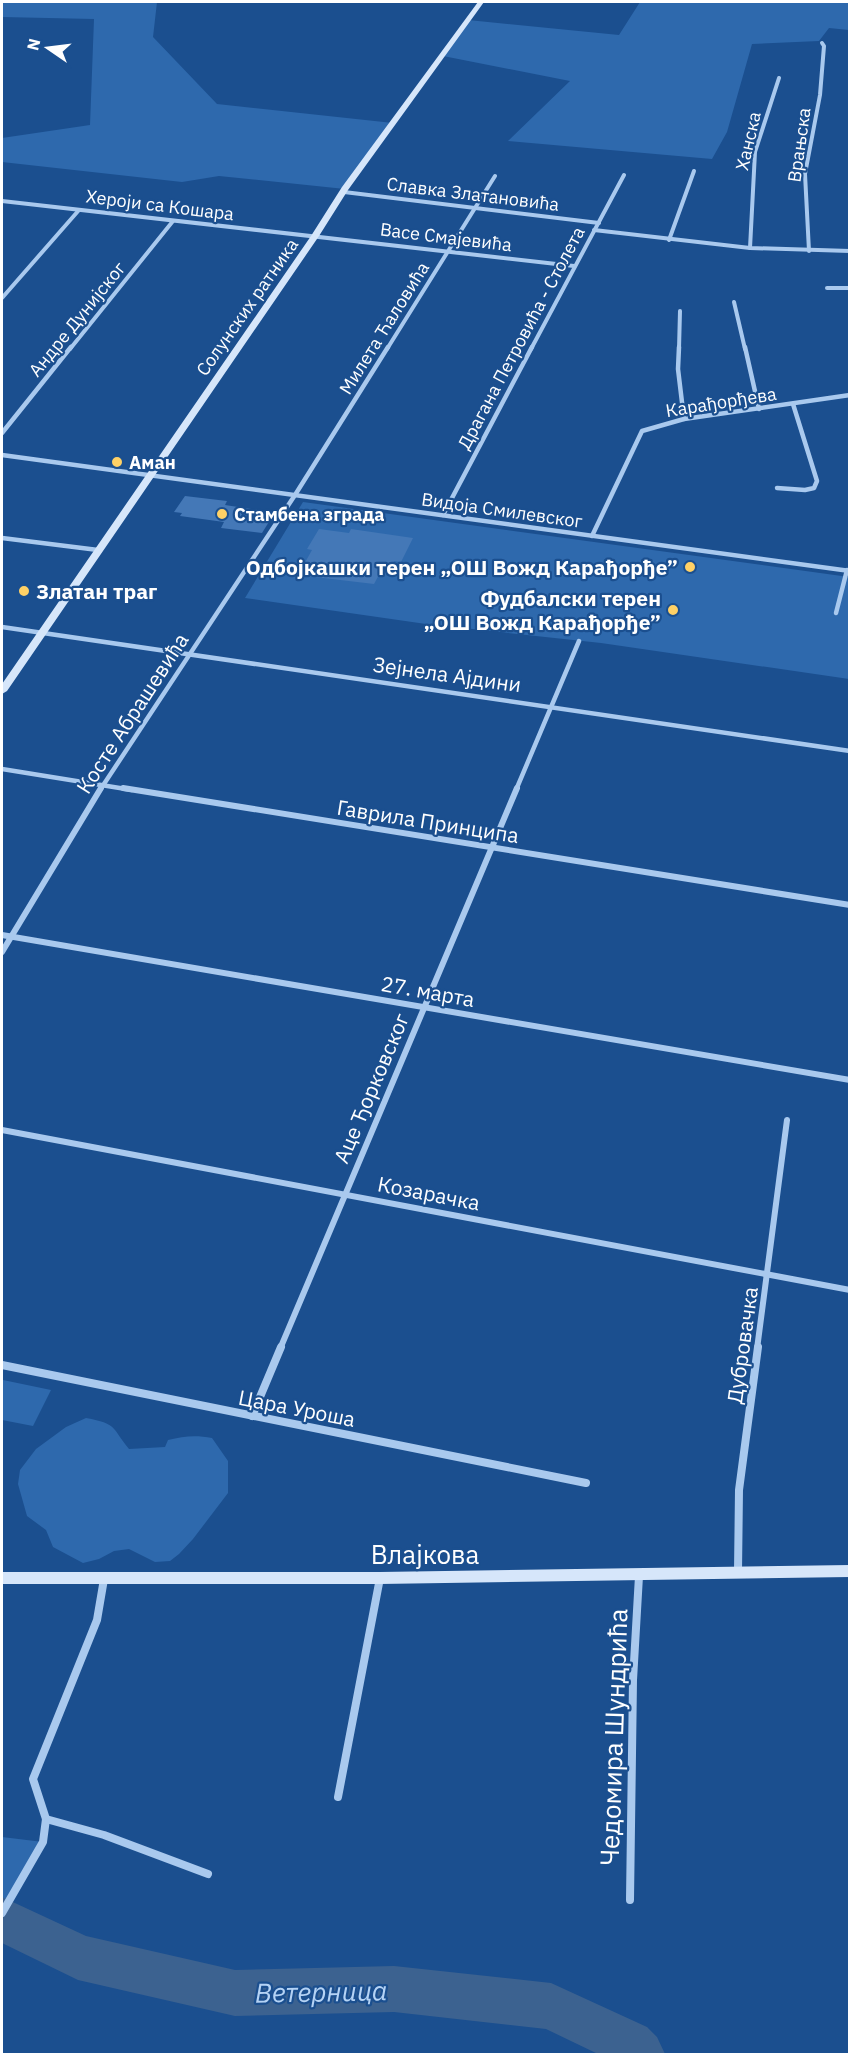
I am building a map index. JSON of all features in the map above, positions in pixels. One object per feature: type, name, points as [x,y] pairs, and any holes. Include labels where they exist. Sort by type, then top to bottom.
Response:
[{"type":"main road","name":"Солунских ратника","points":[[2,691],[40,632],[151,475],[344,192],[481,2]]},
{"type":"main road","name":"Влајкова","points":[[2,1578],[639,1576],[849,1571]]},
{"type":"street","name":"Врањска","points":[[809,251],[805,174],[820,95],[824,46],[822,42]]},
{"type":"street","name":"Ханска","points":[[750,248],[755,152],[778,78]]},
{"type":"street","points":[[669,240],[694,171]]},
{"type":"street","name":"Драгана Петровића - Столета","points":[[443,515],[624,175]]},
{"type":"street","name":"Милета Ћаловића","points":[[296,495],[495,176]]},
{"type":"street","name":"Славка Златановића","points":[[344,192],[599,223]]},
{"type":"street","name":"Хероји са Кошара","points":[[2,201],[315,236]]},
{"type":"street","points":[[2,298],[79,210]]},
{"type":"street","name":"Андре Дунијског","points":[[2,433],[173,221]]},
{"type":"street","points":[[594,230],[750,248],[849,251]]},
{"type":"street","name":"Васе Смајевића","points":[[315,236],[574,266]]},
{"type":"street","points":[[827,288],[849,288]]},
{"type":"street","points":[[734,302],[759,409]]},
{"type":"street","points":[[680,311],[678,369],[684,419]]},
{"type":"street","name":"Карађорђева","points":[[592,536],[642,431],[684,419],[849,395]]},
{"type":"street","points":[[777,489],[805,490],[814,488],[817,481],[793,404]]},
{"type":"street","name":"Видоја Смилевског","points":[[2,455],[848,571]]},
{"type":"street","name":"Косте Абрашевића","points":[[2,952],[103,785],[296,495]]},
{"type":"street","points":[[2,538],[98,550]]},
{"type":"street","points":[[836,613],[848,571]]},
{"type":"street","name":"Зејнела Ајдини","points":[[2,627],[849,751]]},
{"type":"street","name":"Аце Ђорковског","points":[[252,1416],[423,1006],[579,641]]},
{"type":"street","name":"Гаврила Принципа","points":[[2,769],[849,905]]},
{"type":"street","name":"27. марта","points":[[2,935],[849,1080]]},
{"type":"street","name":"Дубровачка","points":[[738,1575],[740,1490],[787,1120]]},
{"type":"street","name":"Козарачка","points":[[2,1130],[849,1290]]},
{"type":"street","name":"Цара Уроша","points":[[2,1365],[586,1483]]},
{"type":"street","name":"Чедомира Шундрића","points":[[630,1900],[633,1680],[639,1576]]},
{"type":"street","points":[[338,1797],[380,1578]]},
{"type":"street","points":[[2,1913],[43,1842],[46,1819],[33,1779],[97,1620],[105,1579]]},
{"type":"street","points":[[46,1819],[104,1835],[208,1875]]},
{"type":"shaded area","points":[[2,2],[157,2],[153,37],[217,104],[393,123],[345,189],[219,176],[182,182],[2,162],[2,138],[90,125],[94,19],[2,17]]},
{"type":"shaded area","points":[[640,2],[849,2],[849,30],[829,28],[819,41],[752,44],[727,132],[712,159],[508,141],[570,81],[443,56],[468,20],[619,35]]},
{"type":"shaded area","points":[[303,502],[849,577],[849,679],[601,643],[426,624],[245,598]]},
{"type":"shaded area","points":[[3,1380],[51,1390],[33,1426],[2,1420]]},
{"type":"shaded area","points":[[86,1418],[109,1425],[129,1449],[165,1447],[168,1440],[185,1437],[212,1438],[228,1461],[228,1493],[193,1539],[170,1561],[155,1562],[129,1549],[114,1551],[99,1559],[83,1563],[53,1547],[46,1530],[27,1516],[18,1484],[20,1470],[36,1449],[66,1427]]},
{"type":"shaded area","points":[[2,1837],[43,1842],[2,1913]]},
{"type":"building","name":"Стамбена зграда","points":[[185,496],[227,501],[225,505],[265,511],[262,516],[272,517],[262,533],[221,528],[224,522],[180,516],[182,513],[174,512]]},
{"type":"building","points":[[319,529],[349,533],[351,529],[413,538],[401,562],[394,561],[387,574],[380,573],[374,584],[298,575],[312,550],[307,549]]},
{"type":"waterway","name":"Ветерница","points":[[2,1919],[78,1957],[235,1993],[394,1989],[551,2006],[629,2044],[639,2054]]},
{"type":"place","name":"Аман","points":[[117,462]]},
{"type":"place","name":"Стамбена зграда","points":[[222,514]]},
{"type":"place","name":"Одбојкашки терен „ОШ Вожд Карађорђе”","points":[[690,567]]},
{"type":"place","name":"Златан траг","points":[[24,591]]},
{"type":"place","name":"Фудбалски терен „ОШ Вожд Карађорђе”","points":[[673,610]]}]
